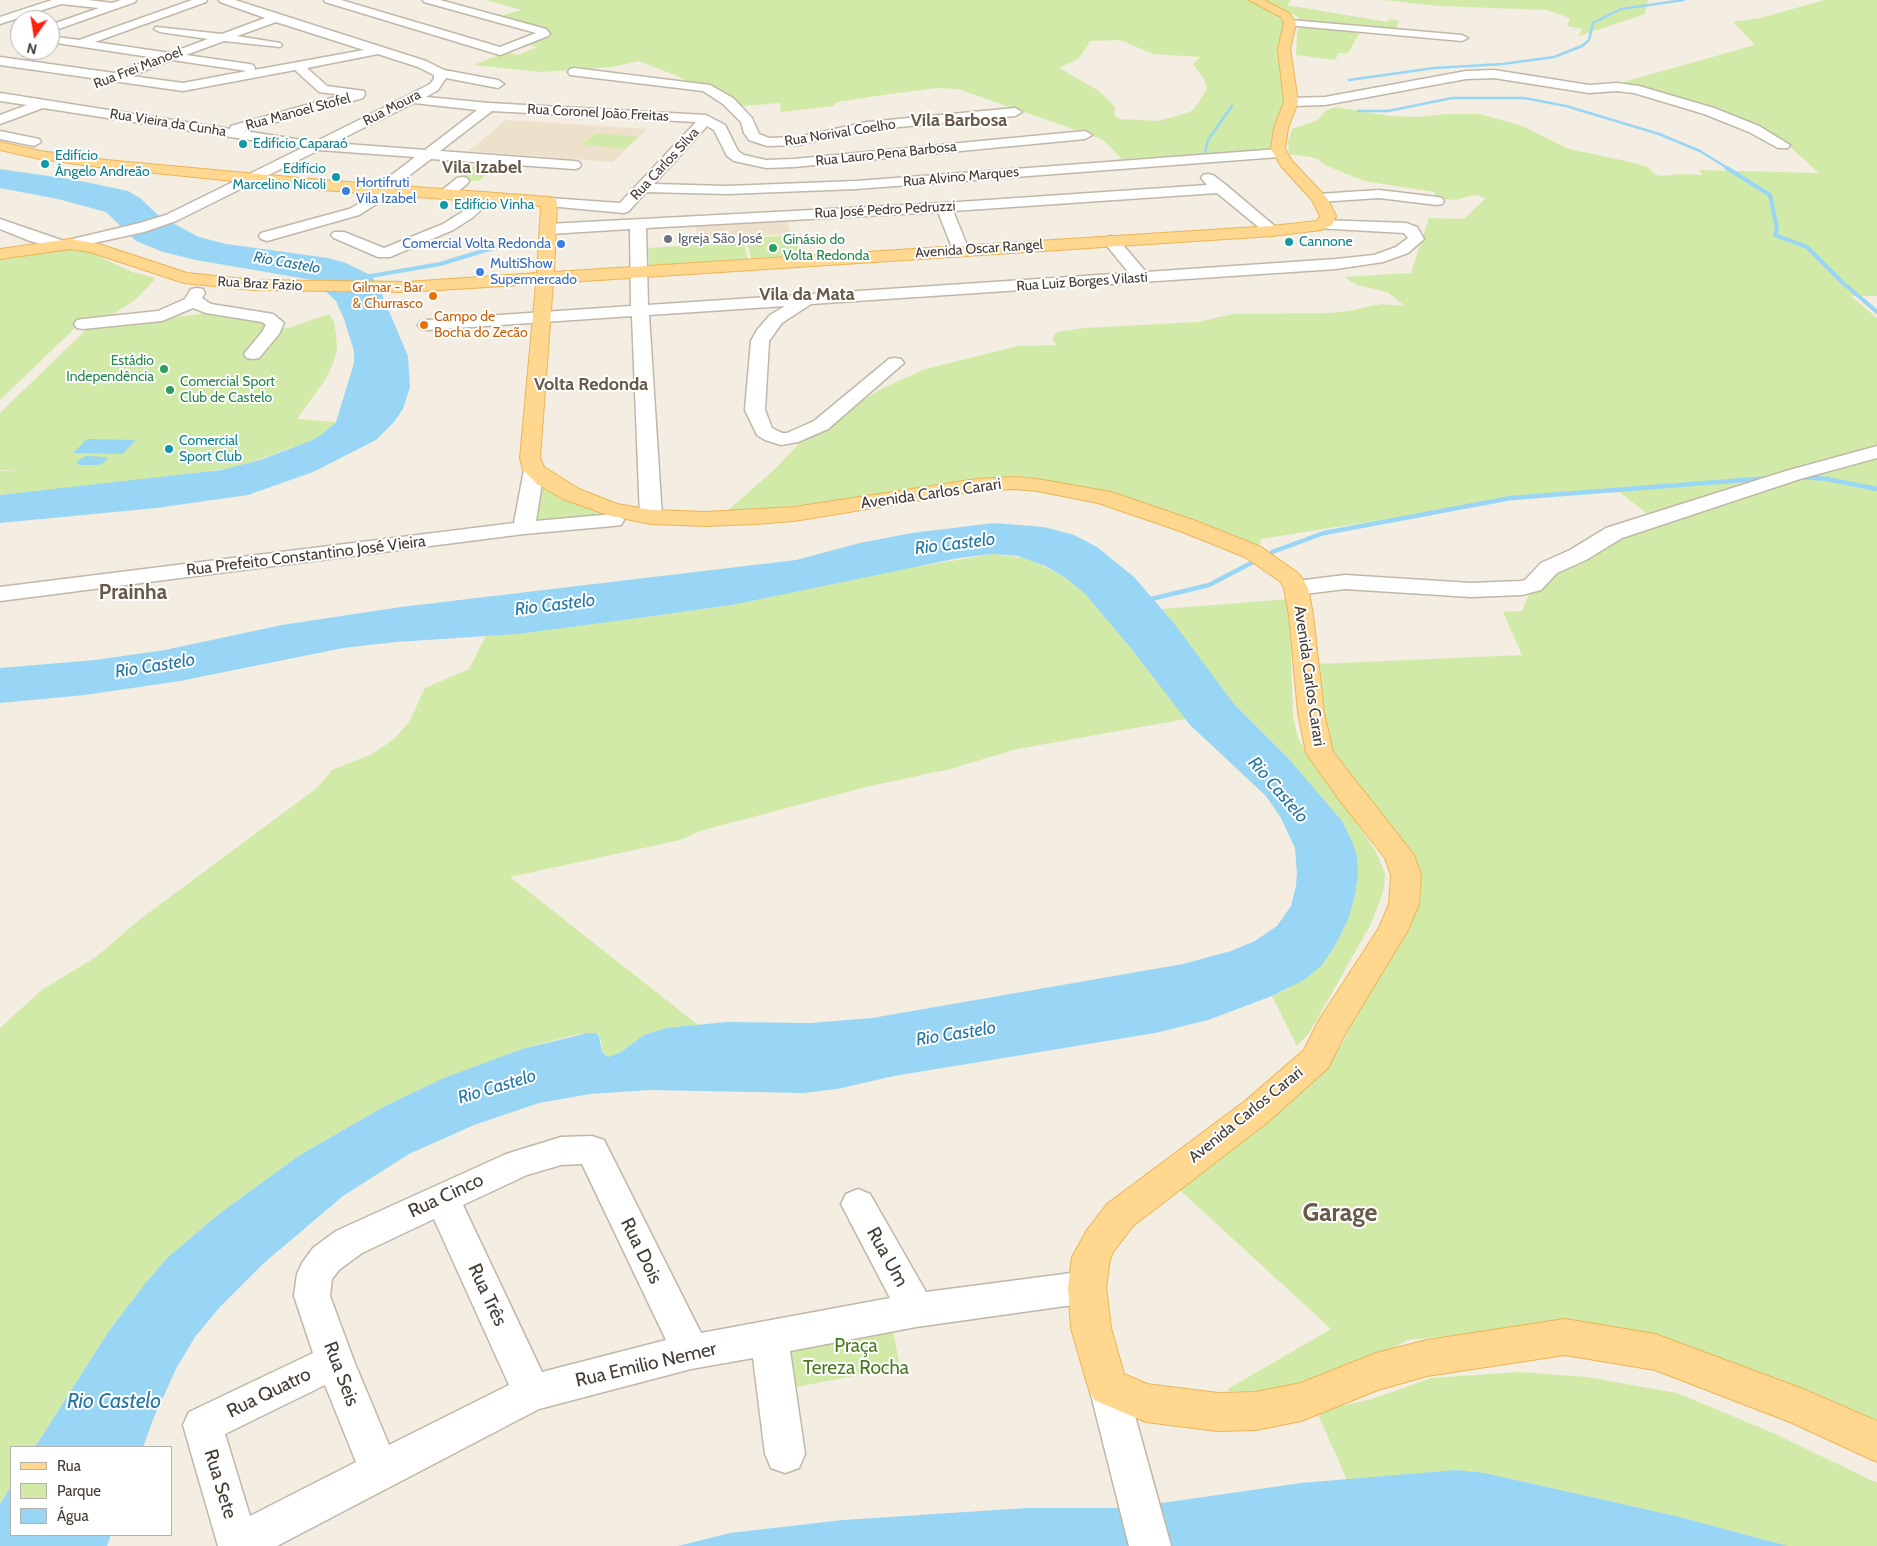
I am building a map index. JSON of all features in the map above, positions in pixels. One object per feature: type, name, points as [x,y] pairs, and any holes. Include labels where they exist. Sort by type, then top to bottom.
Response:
[{"type":"main road","points":[[1255,0],[1285,15],[1290,23],[1284,49],[1291,102],[1278,140],[1279,153],[1320,198],[1328,216],[1326,222],[1321,225]]},
{"type":"main road","points":[[0,146],[58,158],[252,178],[488,198],[544,197],[549,229],[536,404],[530,448],[534,470]]},
{"type":"main road","name":"Avenida Oscar Rangel","points":[[545,279],[961,250],[1272,232],[1321,225]]},
{"type":"main road","name":"Rua Braz Fazio","points":[[0,254],[32,244],[93,248],[189,294],[307,286],[432,286],[545,279]]},
{"type":"main road","name":"Avenida Carlos Carari","points":[[534,470],[558,487],[596,504],[621,512],[651,518],[706,520],[794,514],[976,485],[1014,483],[1037,485],[1103,498],[1188,526],[1253,552],[1290,578],[1296,588],[1301,615],[1311,712],[1320,753],[1351,796],[1399,855],[1406,876],[1404,904],[1393,930],[1331,1029],[1316,1058],[1257,1111],[1120,1215],[1100,1241],[1091,1257],[1087,1287],[1092,1328],[1108,1387]]},
{"type":"main road","points":[[1108,1387],[1146,1402],[1218,1412],[1256,1411],[1300,1402],[1376,1372],[1427,1358],[1565,1337],[1655,1352],[1803,1408],[1877,1442]]},
{"type":"street","points":[[0,20],[63,0],[143,8]]},
{"type":"street","points":[[60,25],[131,0]]},
{"type":"street","points":[[0,70],[202,0]]},
{"type":"street","name":"Rua Moura","points":[[66,245],[116,235],[171,218],[412,99],[438,83],[440,73],[400,57],[378,57],[355,42],[224,0]]},
{"type":"street","points":[[329,0],[377,12],[500,51],[539,38],[544,34],[542,31],[425,1]]},
{"type":"street","points":[[348,19],[394,8]]},
{"type":"street","points":[[166,12],[194,17]]},
{"type":"street","name":"Rua Frei Manoel","points":[[88,87],[276,18]]},
{"type":"street","points":[[1290,23],[1462,38]]},
{"type":"street","points":[[310,28],[329,24]]},
{"type":"street","points":[[401,31],[420,26]]},
{"type":"street","points":[[160,29],[276,45]]},
{"type":"street","points":[[355,42],[374,38]]},
{"type":"street","points":[[60,41],[267,70]]},
{"type":"street","points":[[0,61],[181,90],[267,70],[378,57]]},
{"type":"street","name":"Rua Manoel Stofel","points":[[226,132],[359,94],[323,89],[297,65]]},
{"type":"street","name":"Rua Norival Coelho","points":[[574,72],[696,86],[717,93],[742,115],[754,137],[767,142],[798,141],[855,128],[1014,112],[984,101]]},
{"type":"street","points":[[440,73],[498,84]]},
{"type":"street","points":[[1291,102],[1325,101],[1466,75],[1494,74],[1589,89],[1617,87],[1635,89],[1709,111],[1754,129],[1783,145]]},
{"type":"street","points":[[622,114],[660,83]]},
{"type":"street","points":[[0,120],[70,94]]},
{"type":"street","name":"Rua Vieira da Cunha","points":[[0,97],[316,146],[574,165],[561,177]]},
{"type":"street","name":"Rua Coronel João Freitas","points":[[412,99],[489,107],[706,119]]},
{"type":"street","points":[[267,236],[354,212],[371,204],[427,154],[489,107]]},
{"type":"street","name":"Rua Lauro Pena Barbosa","points":[[706,119],[720,128],[732,153],[739,158],[755,163],[794,163],[1085,135]]},
{"type":"street","name":"Rua Carlos Silva","points":[[544,197],[624,208],[706,119]]},
{"type":"street","points":[[946,119],[972,145],[1022,202]]},
{"type":"street","points":[[0,135],[34,142]]},
{"type":"street","name":"Rua Alvino Marques","points":[[643,188],[774,189],[1279,153]]},
{"type":"street","points":[[1184,159],[1272,232]]},
{"type":"street","points":[[446,194],[462,181]]},
{"type":"street","name":"Rua José Pedro Pedruzzi","points":[[549,229],[944,207],[1221,188]]},
{"type":"street","points":[[1320,198],[1379,194],[1437,202]]},
{"type":"street","points":[[339,235],[384,254],[448,227],[488,198]]},
{"type":"street","points":[[944,207],[961,250]]},
{"type":"street","points":[[0,224],[32,244]]},
{"type":"street","points":[[638,224],[638,273],[651,518]]},
{"type":"street","name":"Rua Luiz Borges Vilasti","points":[[427,324],[1142,278],[1358,261],[1377,258],[1402,250],[1416,239],[1412,230],[1406,228],[1321,225]]},
{"type":"street","points":[[1111,241],[1142,278]]},
{"type":"street","points":[[83,324],[128,319],[189,294]]},
{"type":"street","points":[[135,303],[189,294],[267,318],[276,323],[270,334],[253,354]]},
{"type":"street","points":[[808,300],[776,319],[763,334],[760,341],[755,410],[764,431],[781,439],[804,433],[836,414],[895,363]]},
{"type":"street","points":[[1296,588],[1345,582],[1472,590],[1522,588],[1533,585],[1550,568],[1578,555],[1614,533],[1718,501],[1793,475],[1877,452]]},
{"type":"street","points":[[524,528],[534,470]]},
{"type":"street","name":"Rua Prefeito Constantino José Vieira","points":[[0,594],[524,528],[613,520]]},
{"type":"street","name":"Rua Cinco","points":[[316,1274],[326,1259],[349,1242],[442,1198],[518,1164],[561,1151],[592,1150]]},
{"type":"street","name":"Rua Dois","points":[[592,1150],[691,1352]]},
{"type":"street","name":"Rua Três","points":[[442,1198],[532,1393]]},
{"type":"street","name":"Rua Um","points":[[858,1204],[916,1310]]},
{"type":"street","name":"Rua Seis","points":[[316,1274],[312,1296],[335,1361],[380,1472]]},
{"type":"street","name":"Rua Emilio Nemer","points":[[238,1544],[532,1393],[605,1372],[691,1352],[769,1339],[916,1310],[1087,1287]]},
{"type":"street","points":[[769,1339],[785,1454]]},
{"type":"street","name":"Rua Quatro","points":[[202,1425],[335,1361]]},
{"type":"street","name":"Avenida Carlos Carari","points":[[1108,1387],[1150,1546]]},
{"type":"street","name":"Rua Sete","points":[[202,1425],[238,1544]]},
{"type":"shaded area","points":[[506,120],[647,129],[613,162],[469,151]]},
{"type":"shaded area","points":[[787,220],[791,234],[697,239],[696,225]]},
{"type":"green space","points":[[486,0],[1251,0],[1285,18],[1286,100],[1273,136],[1271,150],[1122,159],[1102,139],[958,89],[937,88],[890,94],[837,102],[833,106],[781,112],[780,103],[730,107],[677,76],[639,61],[612,67],[541,72],[474,65],[506,52],[518,55],[537,47],[524,44],[546,34],[496,17],[522,10]],"holes":[[[1120,40],[1153,54],[1200,57],[1193,64],[1204,79],[1207,89],[1194,109],[1188,113],[1157,121],[1120,119],[1114,116],[1115,107],[1099,91],[1059,68],[1078,59],[1089,44],[1089,41]]]},
{"type":"green space","points":[[1264,0],[1291,0],[1287,5],[1387,22],[1389,19],[1399,21],[1394,31],[1362,29],[1348,53],[1339,53],[1335,60],[1296,55],[1297,33],[1301,22],[1297,16]]},
{"type":"green space","points":[[1384,0],[1648,0],[1645,14],[1579,36],[1582,29],[1567,26],[1570,18],[1547,10],[1438,6]]},
{"type":"green space","points":[[1825,0],[1877,0],[1877,296],[1851,296],[1877,318],[1877,1443],[1716,1365],[1520,1329],[1408,1340],[1342,1373],[1262,1392],[1229,1391],[1228,1389],[1331,1329],[1171,1182],[1318,1072],[1339,1049],[1409,916],[1378,810],[1332,749],[1324,734],[1317,664],[1522,655],[1503,612],[1522,611],[1534,582],[1578,544],[1650,516],[1618,491],[1530,496],[1261,539],[1258,549],[1062,484],[915,490],[725,513],[774,470],[806,436],[883,388],[925,369],[1018,346],[1057,345],[1052,339],[1057,332],[1084,328],[1198,322],[1233,314],[1329,313],[1381,304],[1405,306],[1387,292],[1357,285],[1344,277],[1411,273],[1429,218],[1464,219],[1486,198],[1475,195],[1455,200],[1434,198],[1435,192],[1364,181],[1325,165],[1316,158],[1289,154],[1288,141],[1292,129],[1318,120],[1325,111],[1335,107],[1391,116],[1419,117],[1445,114],[1480,114],[1522,126],[1569,149],[1635,163],[1647,167],[1656,175],[1662,176],[1681,174],[1702,175],[1700,170],[1819,173],[1787,144],[1643,90],[1606,87],[1755,45],[1733,22],[1760,18]]},
{"type":"green space","points":[[597,133],[639,137],[624,149],[581,144]]},
{"type":"green space","points":[[480,160],[502,162],[478,181],[455,180]]},
{"type":"green space","name":"Ginásio do Volta Redonda","points":[[795,235],[800,259],[752,262],[746,238]]},
{"type":"green space","points":[[744,242],[748,262],[650,268],[648,248]]},
{"type":"green space","points":[[77,249],[88,251],[132,272],[156,278],[135,300],[115,313],[78,325],[0,400],[0,257]]},
{"type":"green space","name":"Comercial Sport Club de Castelo","points":[[201,314],[238,316],[260,320],[268,327],[288,328],[329,314],[334,322],[336,334],[337,349],[334,361],[325,380],[297,419],[336,422],[321,435],[310,441],[238,467],[127,482],[0,495],[0,471],[22,471],[0,470],[0,413],[88,328]]},
{"type":"green space","points":[[542,486],[617,516],[537,522]]},
{"type":"green space","points":[[993,554],[1029,559],[1066,578],[1085,594],[1130,647],[1186,719],[1017,749],[950,769],[866,787],[700,831],[680,840],[510,877],[698,1025],[666,1028],[644,1035],[621,1052],[608,1057],[602,1052],[602,1044],[596,1033],[574,1035],[522,1049],[445,1078],[385,1106],[300,1155],[220,1213],[168,1257],[109,1331],[36,1446],[10,1446],[10,1488],[0,1504],[0,1028],[43,989],[96,957],[139,920],[317,788],[332,770],[372,754],[394,739],[409,722],[425,688],[469,669],[486,636],[732,605],[892,571]]},
{"type":"green space","points":[[1289,599],[1293,716],[1297,735],[1306,753],[1376,852],[1385,873],[1384,889],[1371,924],[1309,1033],[1297,1046],[1272,996],[1288,989],[1335,946],[1348,920],[1355,896],[1358,875],[1352,841],[1342,821],[1290,760],[1234,704],[1162,609]]},
{"type":"green space","name":"Praça Tereza Rocha","points":[[893,1331],[900,1367],[791,1388],[786,1351]]},
{"type":"green space","points":[[1520,1372],[1587,1377],[1677,1393],[1773,1433],[1877,1483],[1877,1546],[1788,1546],[1680,1517],[1485,1473],[1456,1470],[1347,1480],[1317,1412],[1375,1398],[1431,1378]]},
{"type":"water","name":"Rio Castelo","points":[[0,169],[76,180],[128,191],[140,198],[159,216],[199,237],[226,244],[328,258],[346,263],[370,275],[377,283],[408,356],[410,387],[403,409],[394,422],[376,440],[313,472],[248,495],[156,508],[0,523],[0,495],[221,470],[260,460],[310,441],[321,435],[336,422],[354,363],[354,351],[336,301],[319,285],[318,281],[196,260],[163,252],[136,241],[106,212],[58,199],[0,188]]},
{"type":"water","points":[[87,439],[136,440],[123,454],[73,453]]},
{"type":"water","points":[[87,456],[106,457],[108,459],[102,464],[96,465],[79,465],[77,463],[78,460]]},
{"type":"water","name":"Rio Castelo","points":[[994,523],[1044,527],[1074,535],[1097,547],[1134,577],[1173,622],[1234,704],[1290,760],[1342,821],[1352,841],[1357,856],[1358,875],[1355,896],[1348,920],[1335,946],[1321,966],[1304,980],[1272,996],[1208,1020],[1155,1033],[894,1076],[837,1089],[803,1093],[649,1090],[590,1094],[539,1103],[474,1125],[409,1154],[343,1196],[264,1263],[219,1308],[195,1337],[177,1367],[154,1417],[143,1446],[36,1446],[109,1331],[168,1257],[220,1213],[300,1155],[385,1106],[444,1078],[522,1049],[588,1033],[596,1033],[599,1036],[602,1052],[608,1057],[621,1052],[644,1035],[666,1028],[726,1022],[810,1023],[872,1018],[1183,964],[1231,951],[1255,941],[1277,926],[1291,906],[1297,873],[1295,848],[1281,818],[1266,796],[1190,725],[1130,647],[1085,594],[1066,578],[1045,566],[1018,556],[993,554],[959,558],[732,605],[617,621],[517,634],[396,642],[343,648],[180,681],[85,695],[0,703],[0,668],[95,660],[165,650],[282,625],[401,607],[796,560],[860,543],[912,533]]},
{"type":"water","points":[[1456,1470],[1485,1473],[1680,1517],[1788,1546],[678,1546],[730,1533],[843,1520],[1027,1508],[1127,1508],[1301,1483]]},
{"type":"water","points":[[10,1488],[10,1536],[111,1536],[107,1546],[0,1546],[0,1504]]},
{"type":"waterway","points":[[1349,80],[1434,68],[1503,64],[1554,57],[1582,46],[1589,40],[1593,23],[1621,9],[1684,0]]},
{"type":"waterway","points":[[1358,111],[1388,111],[1452,98],[1524,98],[1566,106],[1659,134],[1700,151],[1729,169]]},
{"type":"waterway","points":[[1205,152],[1208,140],[1232,106]]},
{"type":"waterway","points":[[1727,168],[1770,195],[1777,228],[1775,235],[1807,247],[1842,282],[1877,312]]},
{"type":"waterway","points":[[365,277],[440,264],[506,244]]},
{"type":"waterway","points":[[1800,477],[1827,479],[1877,489]]},
{"type":"waterway","points":[[1272,552],[1324,533],[1511,498],[1770,478]]},
{"type":"waterway","points":[[1147,600],[1209,585],[1255,561]]},
{"type":"place","name":"Edifício Caparaó","points":[[243,144]]},
{"type":"place","name":"Edifício Ângelo Andreão","points":[[45,164]]},
{"type":"place","name":"Edifício Marcelino Nicoli","points":[[336,177]]},
{"type":"place","name":"Hortifruti Vila Izabel","points":[[346,191]]},
{"type":"place","name":"Edifício Vinha","points":[[444,205]]},
{"type":"place","name":"Igreja São José","points":[[668,239]]},
{"type":"place","name":"Cannone","points":[[1289,242]]},
{"type":"place","name":"Comercial Volta Redonda","points":[[561,244]]},
{"type":"place","name":"Ginásio do Volta Redonda","points":[[773,248]]},
{"type":"place","name":"MultiShow Supermercado","points":[[480,272]]},
{"type":"place","name":"Gilmar - Bar & Churrasco","points":[[433,296]]},
{"type":"place","name":"Campo de Bocha do Zecão","points":[[424,325]]},
{"type":"place","name":"Estádio Independência","points":[[164,369]]},
{"type":"place","name":"Comercial Sport Club de Castelo","points":[[170,390]]},
{"type":"place","name":"Comercial Sport Club","points":[[169,449]]},
{"type":"district","name":"Vila Barbosa","points":[[959,121]]},
{"type":"district","name":"Vila Izabel","points":[[482,168]]},
{"type":"district","name":"Vila da Mata","points":[[807,295]]},
{"type":"district","name":"Volta Redonda","points":[[591,385]]},
{"type":"district","name":"Prainha","points":[[133,593]]},
{"type":"district","name":"Garage","points":[[1340,1214]]}]
